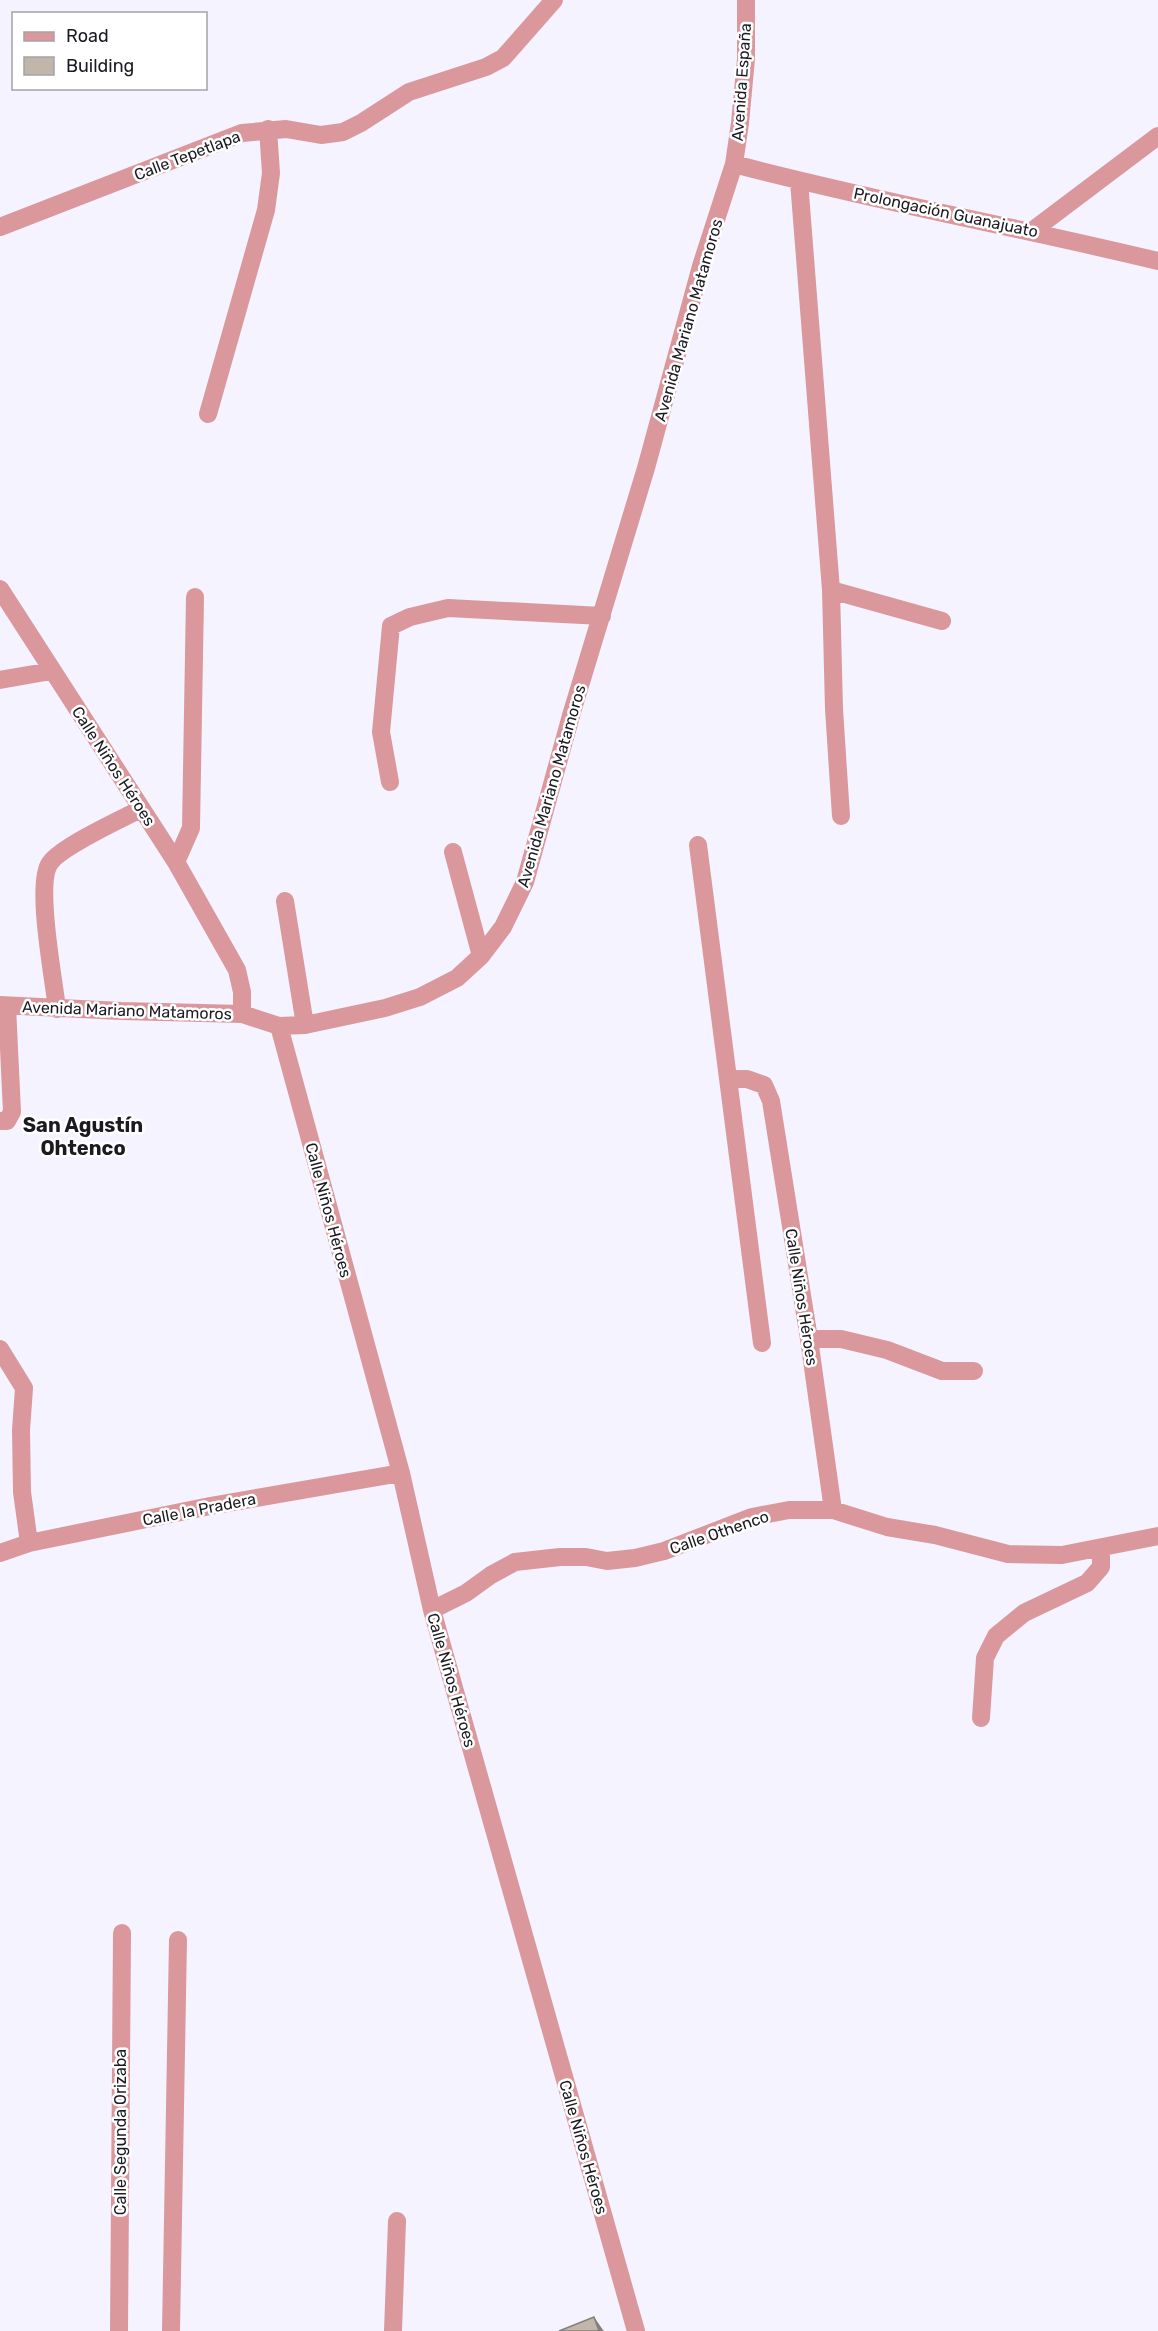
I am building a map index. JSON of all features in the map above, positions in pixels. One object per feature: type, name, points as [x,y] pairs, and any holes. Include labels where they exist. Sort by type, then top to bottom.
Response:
[{"type":"street","name":"Calle Tepetlapa","points":[[0,227],[242,133],[268,129],[286,129],[321,135],[343,132],[362,123],[409,92],[486,67],[503,58],[554,0]]},
{"type":"street","name":"Avenida España","points":[[734,164],[741,123],[746,59],[746,0]]},
{"type":"street","points":[[208,414],[266,210],[271,173],[268,129]]},
{"type":"street","points":[[1032,231],[1158,136]]},
{"type":"street","name":"Prolongación Guanajuato","points":[[734,164],[799,181],[1032,231],[1158,261]]},
{"type":"street","name":"Avenida Mariano Matamoros","points":[[3,1005],[57,1009],[242,1014],[279,1026],[305,1025],[385,1008],[420,997],[457,978],[481,956],[503,927],[525,882],[572,712],[646,468],[701,266],[734,164]]},
{"type":"street","points":[[799,181],[831,590],[834,709],[841,816]]},
{"type":"street","name":"Calle Niños Héroes","points":[[0,589],[176,862],[237,970],[242,992],[242,1014]]},
{"type":"street","points":[[831,590],[942,621]]},
{"type":"street","points":[[176,862],[191,828],[195,597]]},
{"type":"street","points":[[390,782],[381,732],[391,626],[410,617],[448,609],[602,616]]},
{"type":"street","points":[[0,680],[51,671]]},
{"type":"street","points":[[57,1009],[44,902],[44,874],[50,862],[62,852],[141,808]]},
{"type":"street","points":[[698,845],[762,1342]]},
{"type":"street","points":[[453,852],[481,956]]},
{"type":"street","points":[[285,901],[305,1025]]},
{"type":"street","points":[[3,1005],[6,1117]]},
{"type":"street","name":"Calle Niños Héroes","points":[[279,1026],[401,1473],[432,1610],[636,2331]]},
{"type":"street","name":"Calle Niños Héroes","points":[[729,1079],[747,1079],[764,1085],[771,1101],[809,1339],[833,1510]]},
{"type":"street","points":[[809,1339],[841,1339],[887,1350],[942,1371],[974,1371]]},
{"type":"street","points":[[0,1349],[24,1388],[21,1430],[22,1492],[29,1543]]},
{"type":"street","name":"Calle la Pradera","points":[[0,1553],[29,1543],[210,1506],[401,1473]]},
{"type":"street","name":"Calle Othenco","points":[[432,1610],[466,1593],[490,1575],[515,1562],[560,1557],[586,1557],[607,1561],[635,1558],[663,1551],[752,1517],[789,1510],[833,1510],[887,1527],[1008,1554],[1062,1555],[1158,1536]]},
{"type":"street","points":[[981,1718],[985,1658],[996,1636],[1024,1612],[1088,1583],[1101,1567],[1101,1549]]},
{"type":"street","name":"Calle Segunda Orizaba","points":[[119,2331],[122,1933]]},
{"type":"street","points":[[171,2331],[178,1940]]},
{"type":"street","points":[[393,2331],[397,2221]]},
{"type":"building","points":[[594,2317],[599,2331],[559,2331]]},
{"type":"district","name":"San Agustín Ohtenco","points":[[83,1136]]}]
